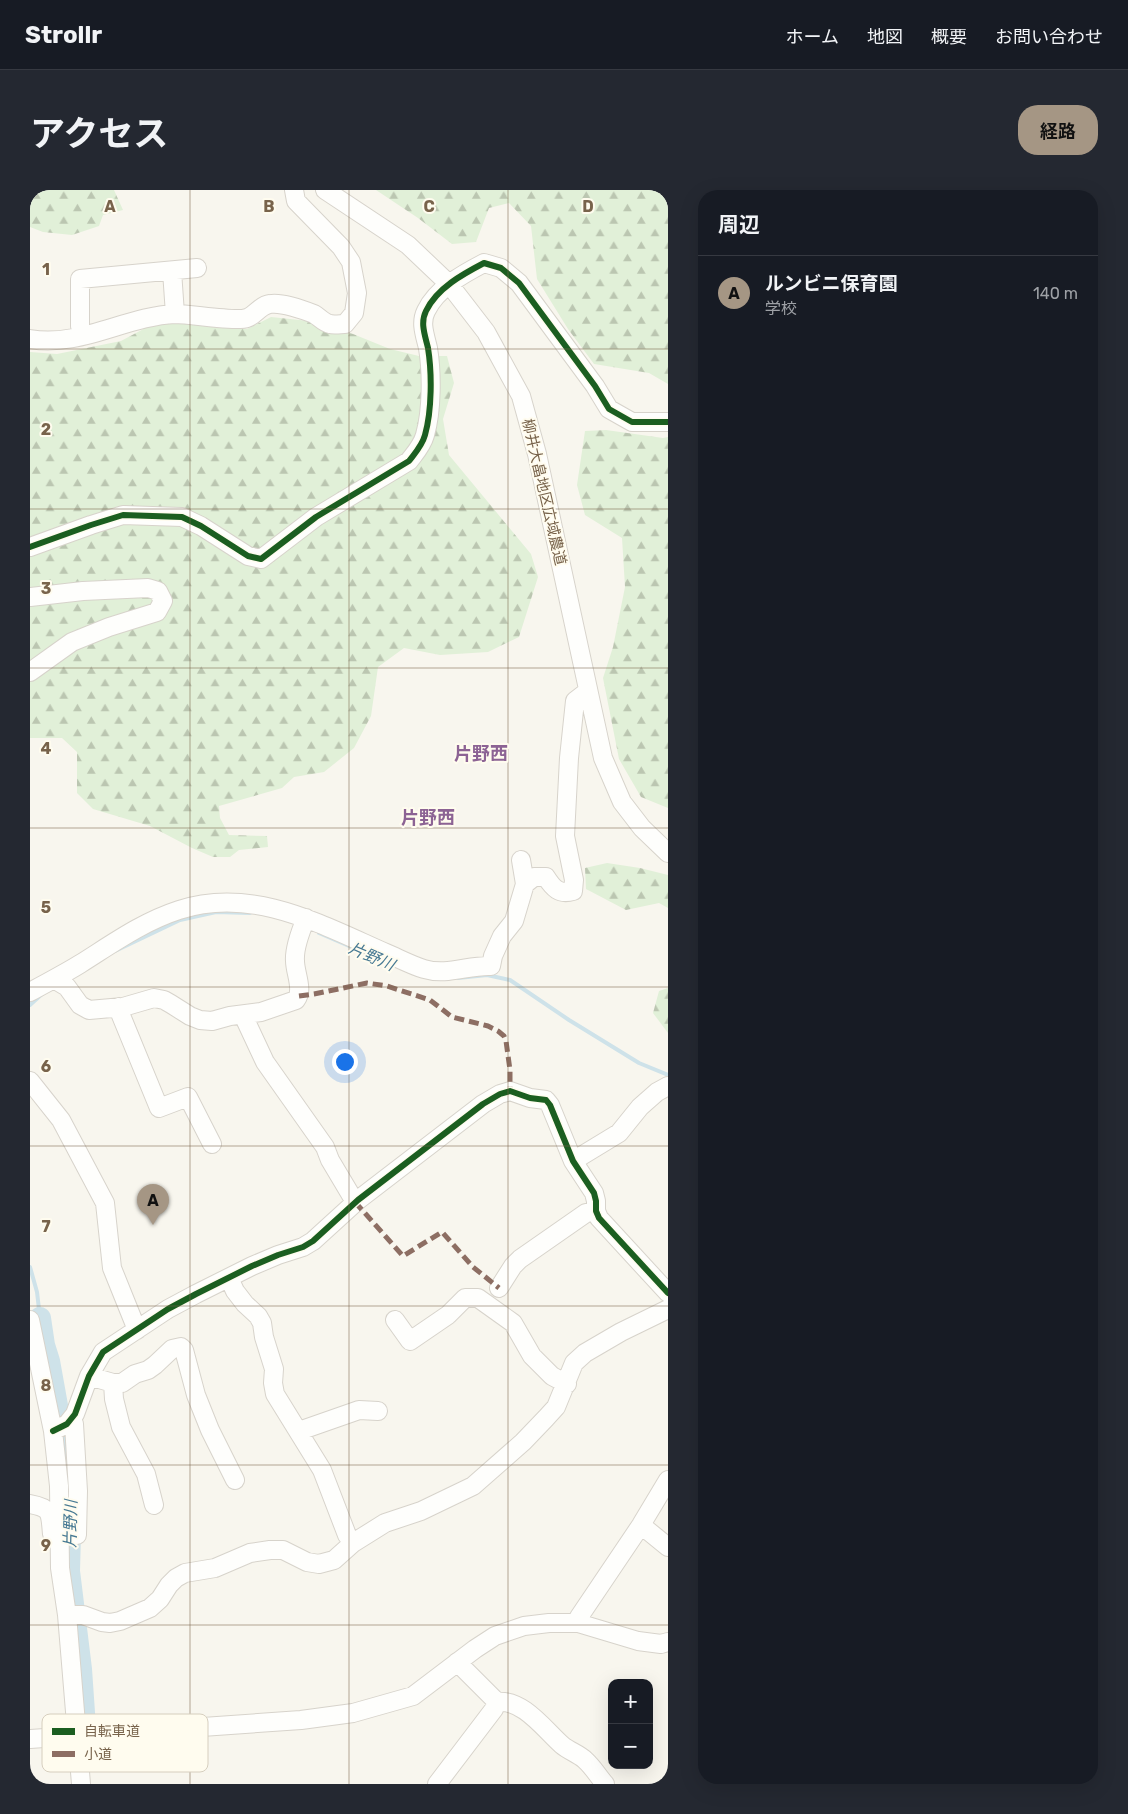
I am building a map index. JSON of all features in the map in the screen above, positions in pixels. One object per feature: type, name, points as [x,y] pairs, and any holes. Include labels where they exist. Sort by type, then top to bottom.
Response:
[{"type":"street","points":[[30,338],[50,340],[83,335],[129,322],[175,314],[247,318],[265,305],[272,303],[306,311],[330,324],[345,324],[354,313],[357,293],[351,262],[341,247],[296,201],[294,190]]},
{"type":"street","name":"柳井大畠地区広域農道","points":[[325,190],[408,245],[449,284],[486,332],[521,396],[537,454],[603,758],[622,802],[642,828],[668,853]]},
{"type":"street","points":[[30,547],[123,515],[182,517],[201,526],[248,556],[261,558],[316,517],[409,461],[420,448],[425,435],[431,378],[428,349],[422,327],[425,311],[436,296],[449,284],[484,263],[501,268],[519,283],[595,386],[609,409],[632,422],[668,422]]},
{"type":"street","points":[[83,335],[80,326],[80,279],[197,268]]},
{"type":"street","points":[[172,271],[175,314]]},
{"type":"street","points":[[30,597],[83,591],[148,588],[158,591],[163,600],[157,612],[109,627],[72,642],[30,672]]},
{"type":"street","points":[[525,884],[534,877],[546,877],[554,889],[566,893],[573,891],[574,880],[565,836],[568,758],[575,701],[588,691]]},
{"type":"street","points":[[30,992],[78,965],[128,932],[156,918],[181,909],[234,902],[274,907],[304,922],[425,969],[450,972],[472,966],[492,966],[493,956],[502,936],[514,921],[525,884],[520,860]]},
{"type":"street","points":[[50,981],[57,981],[67,987],[80,1006],[88,1010],[119,1007],[154,998],[164,1000],[200,1020],[212,1021],[230,1016],[260,1012],[296,1000],[299,996],[300,989],[294,958],[304,922]]},
{"type":"street","points":[[119,1007],[159,1108],[188,1097],[212,1144]]},
{"type":"street","points":[[243,1015],[265,1062],[325,1147],[330,1160],[355,1202]]},
{"type":"street","points":[[30,1081],[61,1120],[105,1203],[112,1268],[137,1330]]},
{"type":"street","points":[[573,1161],[620,1133],[640,1107],[668,1086]]},
{"type":"street","points":[[62,1426],[75,1414],[89,1376],[103,1352],[168,1309],[252,1266],[303,1247],[313,1241],[355,1202],[483,1104],[500,1094],[510,1091],[530,1098],[546,1100],[550,1105],[573,1161],[594,1193],[596,1211],[606,1225],[668,1293]]},
{"type":"street","points":[[500,1288],[513,1266],[520,1259],[586,1213],[596,1211]]},
{"type":"street","points":[[229,1278],[235,1291],[262,1323],[264,1337],[274,1369],[273,1383],[275,1394],[322,1470],[347,1535],[353,1542]]},
{"type":"street","points":[[395,1320],[410,1340],[448,1315],[465,1298],[478,1298],[513,1323],[532,1356],[552,1376],[566,1384]]},
{"type":"street","points":[[74,1615],[102,1622],[120,1621],[150,1608],[160,1599],[176,1578],[185,1573],[216,1568],[250,1553],[283,1550],[307,1562],[319,1564],[334,1560],[353,1542],[385,1523],[421,1511],[473,1486],[523,1442],[556,1407],[574,1363],[585,1353],[621,1332],[668,1309]]},
{"type":"street","points":[[30,1322],[62,1426],[59,1486],[60,1556],[74,1615],[76,1714]]},
{"type":"street","points":[[89,1376],[113,1383],[122,1383],[135,1374],[148,1370],[172,1348],[181,1346],[184,1350],[196,1395],[235,1480]]},
{"type":"street","points":[[113,1383],[114,1399],[121,1427],[146,1474],[154,1505]]},
{"type":"street","points":[[299,1431],[359,1410],[378,1411]]},
{"type":"street","points":[[62,1426],[74,1424],[78,1491],[77,1535]]},
{"type":"street","points":[[578,1622],[579,1617],[641,1525],[668,1480]]},
{"type":"street","points":[[30,1504],[43,1506],[50,1514],[54,1550],[60,1556]]},
{"type":"street","points":[[641,1525],[668,1547]]},
{"type":"street","points":[[208,1727],[301,1720],[353,1713],[413,1696],[495,1636],[524,1626],[578,1622],[638,1641],[661,1644],[668,1642]]},
{"type":"street","points":[[457,1662],[497,1702]]},
{"type":"street","points":[[497,1702],[506,1701],[534,1717],[561,1744],[585,1759],[605,1784]]},
{"type":"street","points":[[437,1784],[494,1709],[497,1702]]},
{"type":"green space","points":[[30,190],[114,190],[123,210],[103,215],[99,226],[72,235],[43,232],[30,227]]},
{"type":"green space","points":[[376,190],[668,190],[668,384],[649,373],[594,364],[568,329],[537,279],[531,226],[509,203],[489,208],[476,242],[452,244],[418,218]]},
{"type":"green space","points":[[271,317],[309,321],[353,334],[390,349],[419,356],[447,356],[454,383],[443,419],[449,455],[531,554],[538,577],[519,637],[488,652],[440,655],[404,648],[378,667],[371,716],[354,748],[324,772],[294,777],[282,788],[219,806],[220,818],[229,835],[267,836],[268,847],[239,850],[230,857],[213,857],[150,826],[93,809],[77,793],[77,752],[62,738],[30,738],[30,352],[57,354],[121,341],[151,325],[188,320],[247,329]]},
{"type":"green space","points":[[606,430],[663,438],[668,437],[668,808],[641,797],[619,759],[603,678],[613,647],[625,587],[622,538],[585,515],[577,485],[585,431]]},
{"type":"green space","points":[[607,863],[668,875],[668,908],[659,903],[626,910],[586,889],[585,868]]},
{"type":"green space","points":[[668,988],[668,1033],[653,1013],[659,991]]},
{"type":"waterway","name":"片野川","points":[[115,951],[180,920],[216,912],[250,913]]},
{"type":"waterway","name":"片野川","points":[[319,933],[356,949]]},
{"type":"waterway","name":"片野川","points":[[458,978],[487,975],[510,980],[569,1020],[639,1063],[668,1075]]},
{"type":"waterway","name":"片野川","points":[[30,1005],[42,994]]},
{"type":"waterway","name":"片野川","points":[[30,1267],[37,1292],[40,1318]]},
{"type":"waterway","name":"片野川","points":[[40,1318],[63,1439],[71,1498],[69,1571],[81,1669],[84,1714]]},
{"type":"marked path","points":[[299,996],[367,983],[387,986],[430,1000],[452,1017],[488,1026],[498,1031],[504,1036],[506,1041],[510,1070],[510,1091]]},
{"type":"marked path","points":[[355,1202],[403,1256],[442,1232],[473,1267],[499,1288]]},
{"type":"cycle path","points":[[30,547],[123,515],[182,517],[201,526],[248,556],[261,559],[316,517],[409,461],[416,452],[425,435],[431,392],[424,316],[437,295],[459,277],[484,263],[501,268],[519,283],[595,386],[609,409],[632,422],[668,422]]},
{"type":"cycle path","points":[[53,1431],[67,1424],[75,1414],[89,1376],[103,1352],[168,1309],[196,1294],[252,1266],[303,1247],[313,1241],[358,1200],[483,1104],[500,1094],[510,1091],[530,1098],[546,1100],[550,1105],[573,1161],[594,1193],[596,1211],[599,1218],[668,1293]]},
{"type":"place","name":"ルンビニ保育園","points":[[153,1225]]},
{"type":"district","name":"片野西","points":[[481,754]]},
{"type":"district","name":"片野西","points":[[428,818]]}]
